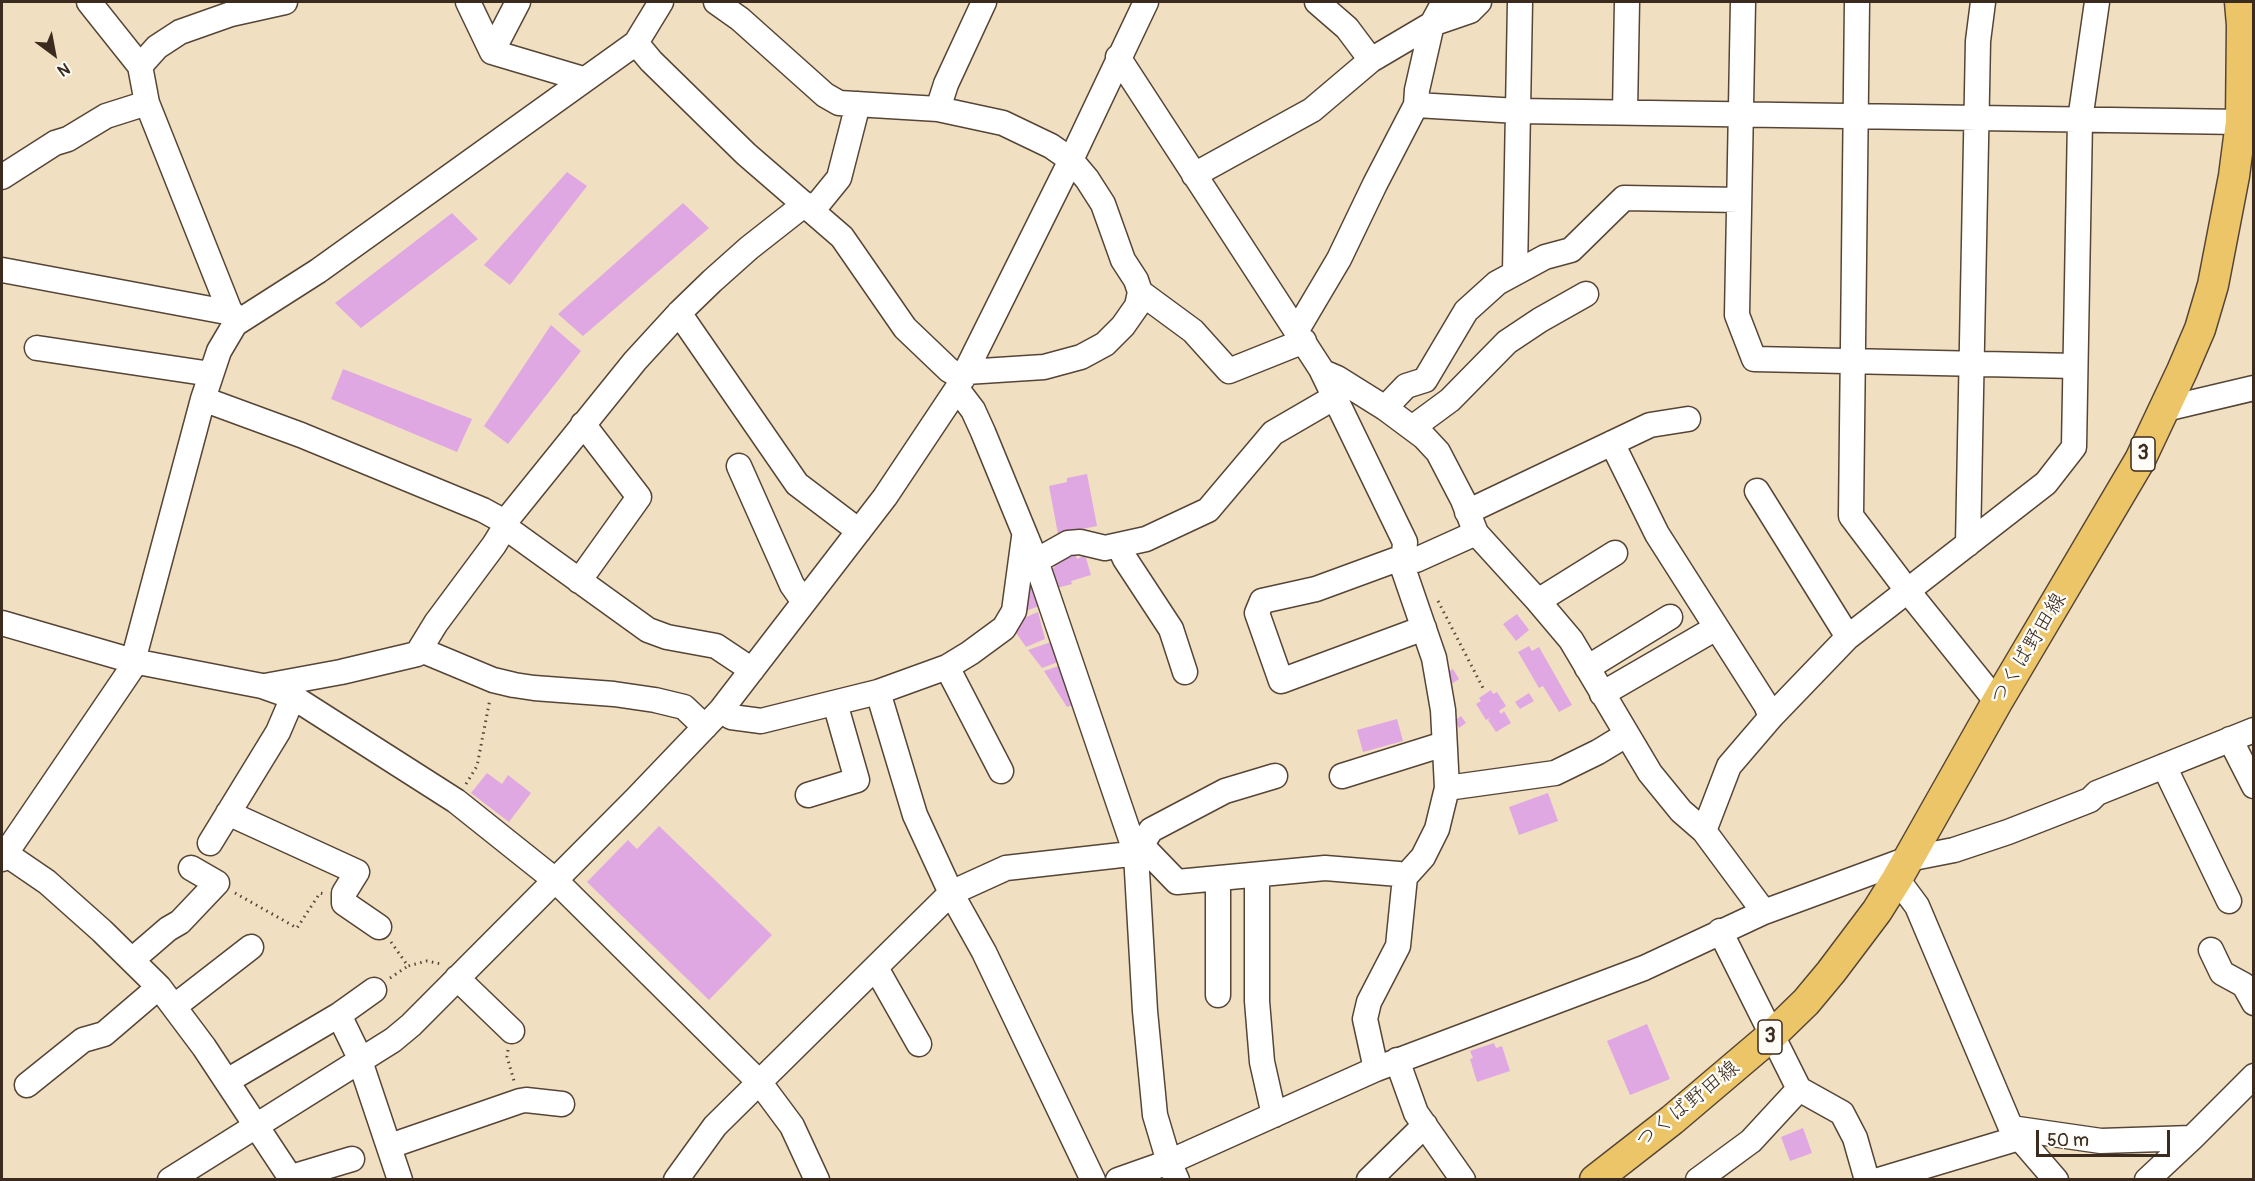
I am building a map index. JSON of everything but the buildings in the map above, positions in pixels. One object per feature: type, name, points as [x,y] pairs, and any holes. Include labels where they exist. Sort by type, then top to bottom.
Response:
[{"type":"main road","name":"つくば野田線","points":[[1595,1179],[1672,1120],[1771,1036],[1831,972],[1877,910],[1902,869],[1997,702],[2109,515],[2166,409],[2200,329],[2244,173],[2241,122],[2242,25],[2240,2]]},
{"type":"street","points":[[88,2],[140,66],[147,103],[234,319]]},
{"type":"street","points":[[140,66],[157,47],[180,32],[231,14],[285,2]]},
{"type":"street","points":[[468,2],[492,52],[583,79]]},
{"type":"street","points":[[492,52],[518,2]]},
{"type":"street","points":[[352,1159],[295,1176],[288,1174],[227,1081],[175,1006],[159,987],[47,882],[4,854],[135,661],[202,399],[219,351],[234,319],[318,271],[636,43],[661,2]]},
{"type":"street","points":[[716,2],[825,95],[839,103],[938,109],[1003,123],[1051,146],[1071,160],[1087,179],[1109,218],[1114,241],[1123,260],[1136,280],[1140,292],[1137,306],[1123,326],[1105,344],[1081,357],[1044,367],[962,380]]},
{"type":"street","points":[[938,109],[946,84],[984,2]]},
{"type":"street","points":[[170,1179],[393,1040],[411,1025],[713,719],[859,531],[910,461],[962,380],[1146,2]]},
{"type":"street","points":[[1317,2],[1347,28],[1371,60]]},
{"type":"street","points":[[1140,292],[1193,331],[1229,371],[1300,336],[1416,105],[1417,90],[1432,24],[1444,2]]},
{"type":"street","points":[[1515,272],[1520,2]]},
{"type":"street","points":[[1626,112],[1627,2]]},
{"type":"street","points":[[1743,2],[1737,315],[1754,359],[2075,366]]},
{"type":"street","points":[[1857,2],[1857,116],[1851,361],[1851,516],[1907,591],[1997,702]]},
{"type":"street","points":[[1968,544],[1978,41],[1983,2]]},
{"type":"street","points":[[1704,831],[1729,766],[1770,717],[1848,637],[2046,483],[2074,447],[2080,120],[2097,2]]},
{"type":"street","points":[[1194,175],[1303,115],[1371,60],[1432,24],[1475,6]]},
{"type":"street","points":[[636,43],[651,61],[746,154],[842,237],[905,328],[962,380],[1035,561],[1136,854],[1145,1011],[1155,1114],[1173,1171]]},
{"type":"street","points":[[1118,57],[1323,372],[1405,542],[1403,568],[1434,658],[1443,710],[1447,788],[1437,829],[1423,857],[1405,877],[1398,946],[1369,1002],[1365,1019],[1387,1064],[1420,1119],[1463,1179]]},
{"type":"street","points":[[2,177],[55,143],[68,139],[106,116],[147,103]]},
{"type":"street","points":[[262,686],[417,654],[505,525],[582,424],[635,361],[679,313],[748,248],[809,207],[839,178],[858,104]]},
{"type":"street","points":[[1416,105],[1518,111],[2241,122]]},
{"type":"street","points":[[1384,408],[1406,387],[1425,380],[1466,311],[1497,283],[1545,257],[1570,250],[1624,198],[1739,200]]},
{"type":"street","points":[[2,270],[234,319]]},
{"type":"street","points":[[1412,428],[1450,400],[1507,342],[1586,294]]},
{"type":"street","points":[[679,313],[797,484],[859,531]]},
{"type":"street","points":[[37,348],[211,374]]},
{"type":"street","points":[[1323,372],[1337,378],[1384,408],[1412,428],[1438,452],[1472,523],[1571,640],[1626,735],[1662,788],[1681,811],[1704,831],[1764,912]]},
{"type":"street","points":[[2166,409],[2253,387]]},
{"type":"street","points":[[1035,561],[1068,543],[1080,542],[1105,548],[1146,539],[1208,510],[1273,433],[1335,398]]},
{"type":"street","points":[[202,399],[351,455],[483,510],[648,630],[667,637],[716,646],[752,670]]},
{"type":"street","points":[[1424,627],[1281,681],[1257,613],[1262,601],[1316,589],[1404,557],[1416,560],[1472,523],[1612,443],[1650,425],[1688,419]]},
{"type":"street","points":[[579,581],[639,497],[582,424]]},
{"type":"street","points":[[1612,443],[1657,534],[1766,705],[1770,717]]},
{"type":"street","points":[[739,466],[792,585],[804,602]]},
{"type":"street","points":[[1757,491],[1848,637]]},
{"type":"street","points":[[421,650],[493,680],[534,688],[614,693],[684,707],[713,719],[731,717],[761,721],[878,692],[947,666],[970,653],[1004,627],[1014,611],[1024,534]]},
{"type":"street","points":[[1119,546],[1125,559],[1171,629],[1185,672]]},
{"type":"street","points":[[1538,601],[1615,553]]},
{"type":"street","points":[[1587,668],[1670,617]]},
{"type":"street","points":[[2,623],[135,661],[262,686],[293,697],[456,801],[555,880],[760,1083],[792,1126],[817,1179]]},
{"type":"street","points":[[1602,694],[1716,628]]},
{"type":"street","points":[[947,666],[1001,771]]},
{"type":"street","points":[[878,692],[915,815],[951,893],[984,952],[1093,1179]]},
{"type":"street","points":[[210,843],[278,732],[293,697]]},
{"type":"street","points":[[808,795],[857,780],[834,703]]},
{"type":"street","points":[[1118,1179],[1173,1171],[1274,1114],[1387,1064],[1644,968],[1764,912],[1902,869],[2090,800],[2097,793],[2253,730]]},
{"type":"street","points":[[1447,788],[1555,773],[1626,735]]},
{"type":"street","points":[[2230,739],[2253,786]]},
{"type":"street","points":[[1342,776],[1444,744]]},
{"type":"street","points":[[2164,766],[2229,901]]},
{"type":"street","points":[[1136,854],[1151,830],[1225,791],[1275,776]]},
{"type":"street","points":[[228,813],[357,872],[344,893],[344,903],[379,927]]},
{"type":"street","points":[[676,1179],[715,1126],[951,893],[1006,868],[1077,858],[1148,852],[1177,882],[1325,868],[1400,873],[1405,877]]},
{"type":"street","points":[[132,960],[168,929],[180,922],[217,883],[190,868]]},
{"type":"street","points":[[1902,869],[2015,1133],[2056,1179]]},
{"type":"street","points":[[1257,875],[1257,1001],[1262,1062],[1274,1114]]},
{"type":"street","points":[[1218,879],[1218,995]]},
{"type":"street","points":[[1720,931],[1799,1089],[1842,1113],[1855,1138],[1867,1179]]},
{"type":"street","points":[[175,1006],[251,947]]},
{"type":"street","points":[[2211,950],[2222,973],[2244,985],[2253,1003]]},
{"type":"street","points":[[876,968],[919,1044]]},
{"type":"street","points":[[457,978],[512,1031]]},
{"type":"street","points":[[27,1085],[83,1040],[104,1034],[159,987]]},
{"type":"street","points":[[227,1081],[339,1015],[374,990]]},
{"type":"street","points":[[339,1015],[357,1052],[400,1179]]},
{"type":"street","points":[[2147,1179],[2250,1084]]},
{"type":"street","points":[[1698,1179],[1750,1141],[1799,1089]]},
{"type":"street","points":[[390,1146],[520,1101],[562,1104]]},
{"type":"street","points":[[1369,1179],[1420,1119]]},
{"type":"street","points":[[1879,1179],[2015,1133],[2101,1141],[2192,1138]]},
{"type":"path","points":[[1437,600],[1484,690]]},
{"type":"path","points":[[456,801],[477,766],[493,680]]},
{"type":"path","points":[[217,883],[297,928],[320,893],[344,899]]},
{"type":"path","points":[[379,927],[408,966],[427,961],[441,964],[457,978]]},
{"type":"path","points":[[512,1031],[507,1057],[520,1101]]}]
